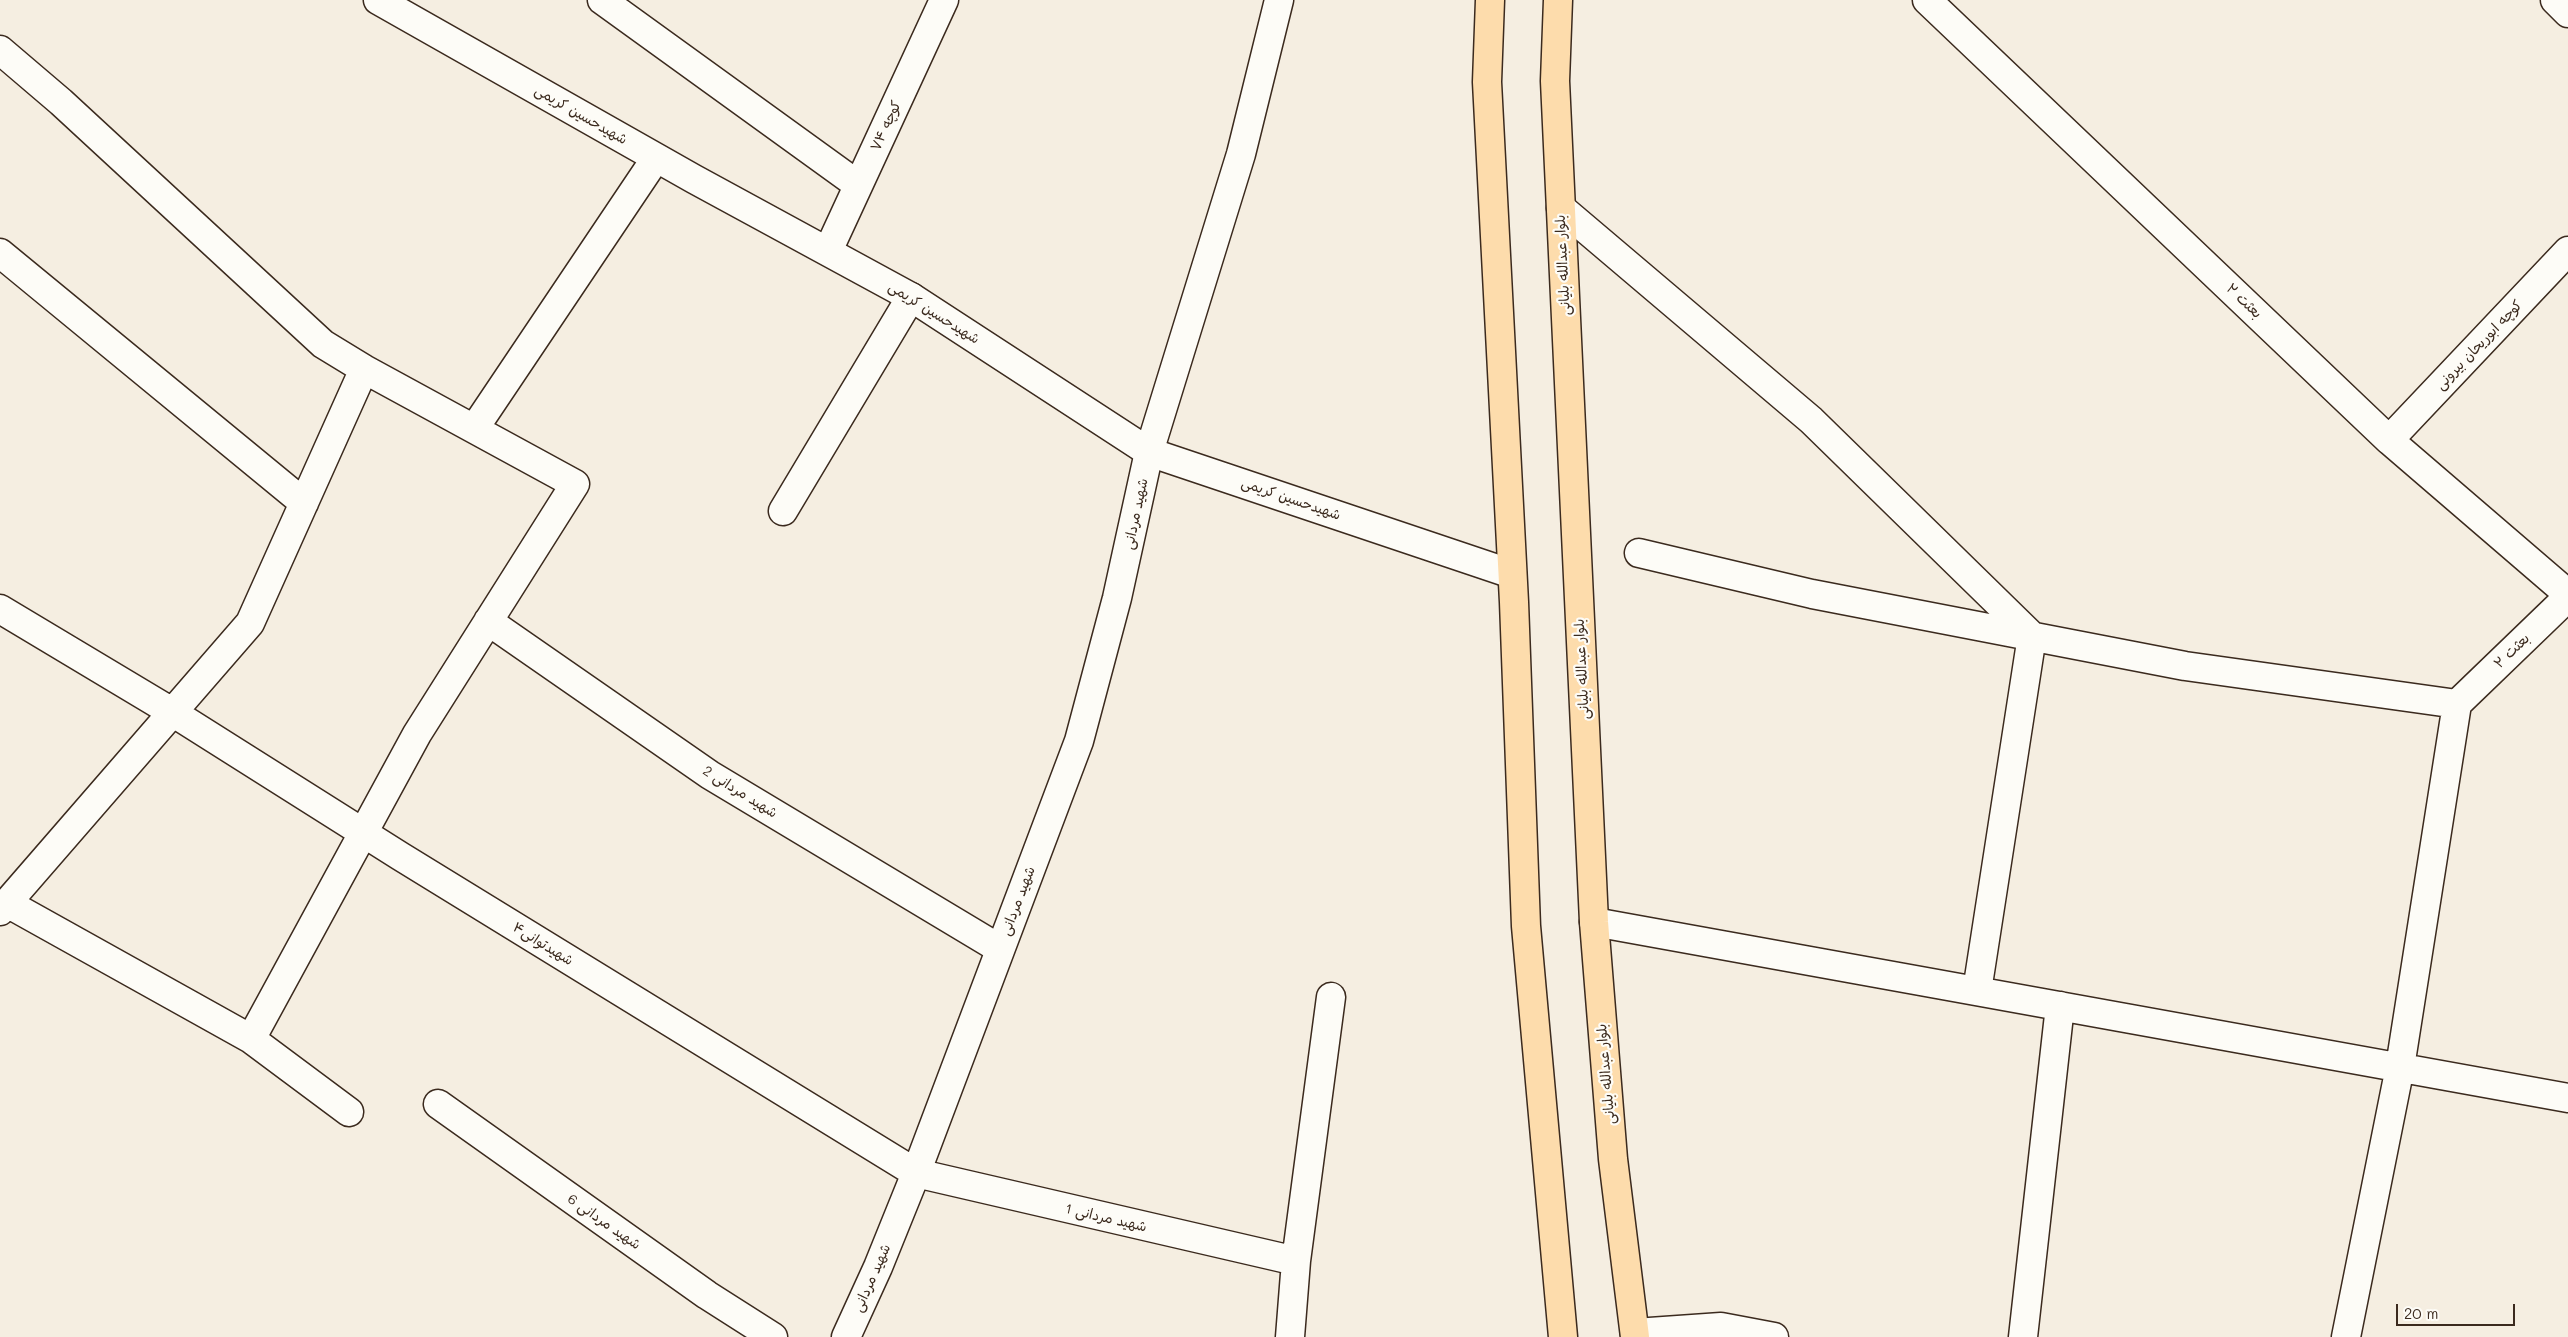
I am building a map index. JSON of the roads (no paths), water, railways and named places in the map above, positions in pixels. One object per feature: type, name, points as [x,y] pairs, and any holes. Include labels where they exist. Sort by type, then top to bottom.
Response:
[{"type":"main road","points":[[1490,0],[1487,82],[1512,574],[1526,926],[1563,1337]]},
{"type":"main road","name":"بلوار عبدالله بلیانی","points":[[1558,0],[1555,82],[1594,922],[1613,1159],[1635,1335]]},
{"type":"street","name":"شهیدحسین کریمی","points":[[378,0],[656,158],[911,297],[1149,452],[1512,574]]},
{"type":"street","points":[[602,0],[858,185]]},
{"type":"street","name":"کوچه ۷۴","points":[[828,252],[944,0]]},
{"type":"street","name":"شهید مردانی","points":[[846,1337],[878,1267],[916,1173],[1079,741],[1118,598],[1149,452],[1241,154],[1279,0]]},
{"type":"street","name":"بعثت ۲","points":[[1927,0],[2389,440],[2568,596],[2457,704]]},
{"type":"street","points":[[2555,0],[2568,13]]},
{"type":"street","points":[[0,50],[61,102],[322,344],[364,369],[575,484],[417,734],[251,1039]]},
{"type":"street","points":[[474,429],[656,158]]},
{"type":"street","points":[[1561,208],[1811,420],[2032,636]]},
{"type":"street","name":"کوچه ابوریحان بیرونی","points":[[2389,440],[2568,251]]},
{"type":"street","points":[[0,253],[304,503]]},
{"type":"street","points":[[783,511],[911,297]]},
{"type":"street","points":[[349,1112],[251,1039],[3,907],[250,623],[364,369]]},
{"type":"street","points":[[1639,553],[1812,594],[2184,666],[2457,704],[2400,1067],[2346,1337]]},
{"type":"street","name":"شهیدتوانی۴","points":[[0,609],[172,712],[364,833],[916,1173]]},
{"type":"street","name":"شهید مردانی 2","points":[[488,621],[710,775],[1000,949]]},
{"type":"street","points":[[1977,991],[2032,636]]},
{"type":"street","points":[[1594,922],[2568,1098]]},
{"type":"street","points":[[1290,1337],[1296,1261],[1331,998]]},
{"type":"street","points":[[2023,1337],[2060,1006]]},
{"type":"street","name":"شهید مردانی 6","points":[[438,1104],[707,1295],[773,1337]]},
{"type":"street","name":"شهید مردانی 1","points":[[916,1173],[1296,1261]]},
{"type":"street","points":[[1635,1335],[1720,1327],[1774,1337]]}]
